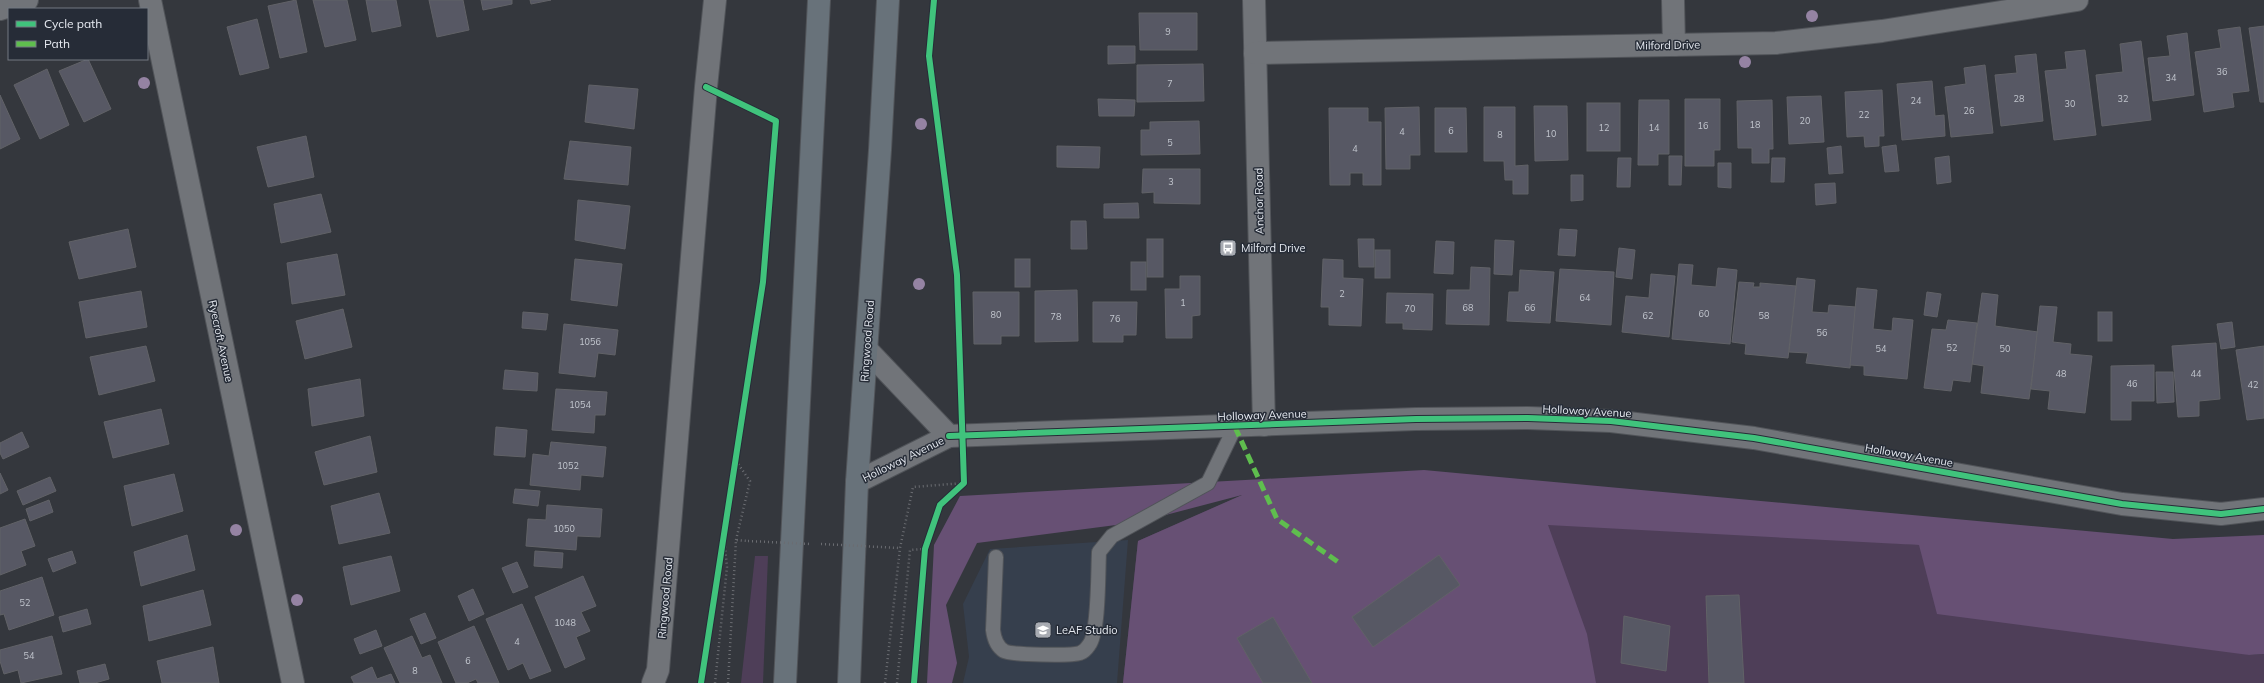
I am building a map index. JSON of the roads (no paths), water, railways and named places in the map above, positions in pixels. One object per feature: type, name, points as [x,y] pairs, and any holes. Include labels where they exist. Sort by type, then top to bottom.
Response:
[{"type":"highway","points":[[785,683],[819,0]]},
{"type":"highway","name":"Ringwood Road","points":[[849,683],[856,482],[867,350],[888,0]]},
{"type":"street","points":[[0,9],[27,0]]},
{"type":"street","name":"Ryecroft Avenue","points":[[150,0],[293,683]]},
{"type":"street","name":"Ringwood Road","points":[[656,676],[706,87],[715,0]]},
{"type":"street","name":"Anchor Road","points":[[1254,0],[1264,425]]},
{"type":"street","points":[[1673,0],[1674,45]]},
{"type":"street","name":"Milford Drive","points":[[1255,53],[1776,43],[1825,39],[2077,0]]},
{"type":"street","name":"Holloway Avenue","points":[[867,350],[956,436]]},
{"type":"street","name":"Holloway Avenue","points":[[856,482],[956,436],[1235,427],[1416,419],[1528,418],[1611,421],[1754,438],[2122,504],[2221,514],[2264,508]]},
{"type":"lane","points":[[996,557],[993,630],[994,639],[998,646],[1010,653],[1070,655],[1081,653],[1089,646],[1094,632],[1098,552],[1102,546],[1112,536],[1208,483],[1235,427]]},
{"type":"place","name":"Milford Drive","points":[[1228,248]]},
{"type":"place","name":"LeAF Studio","points":[[1043,630]]}]
